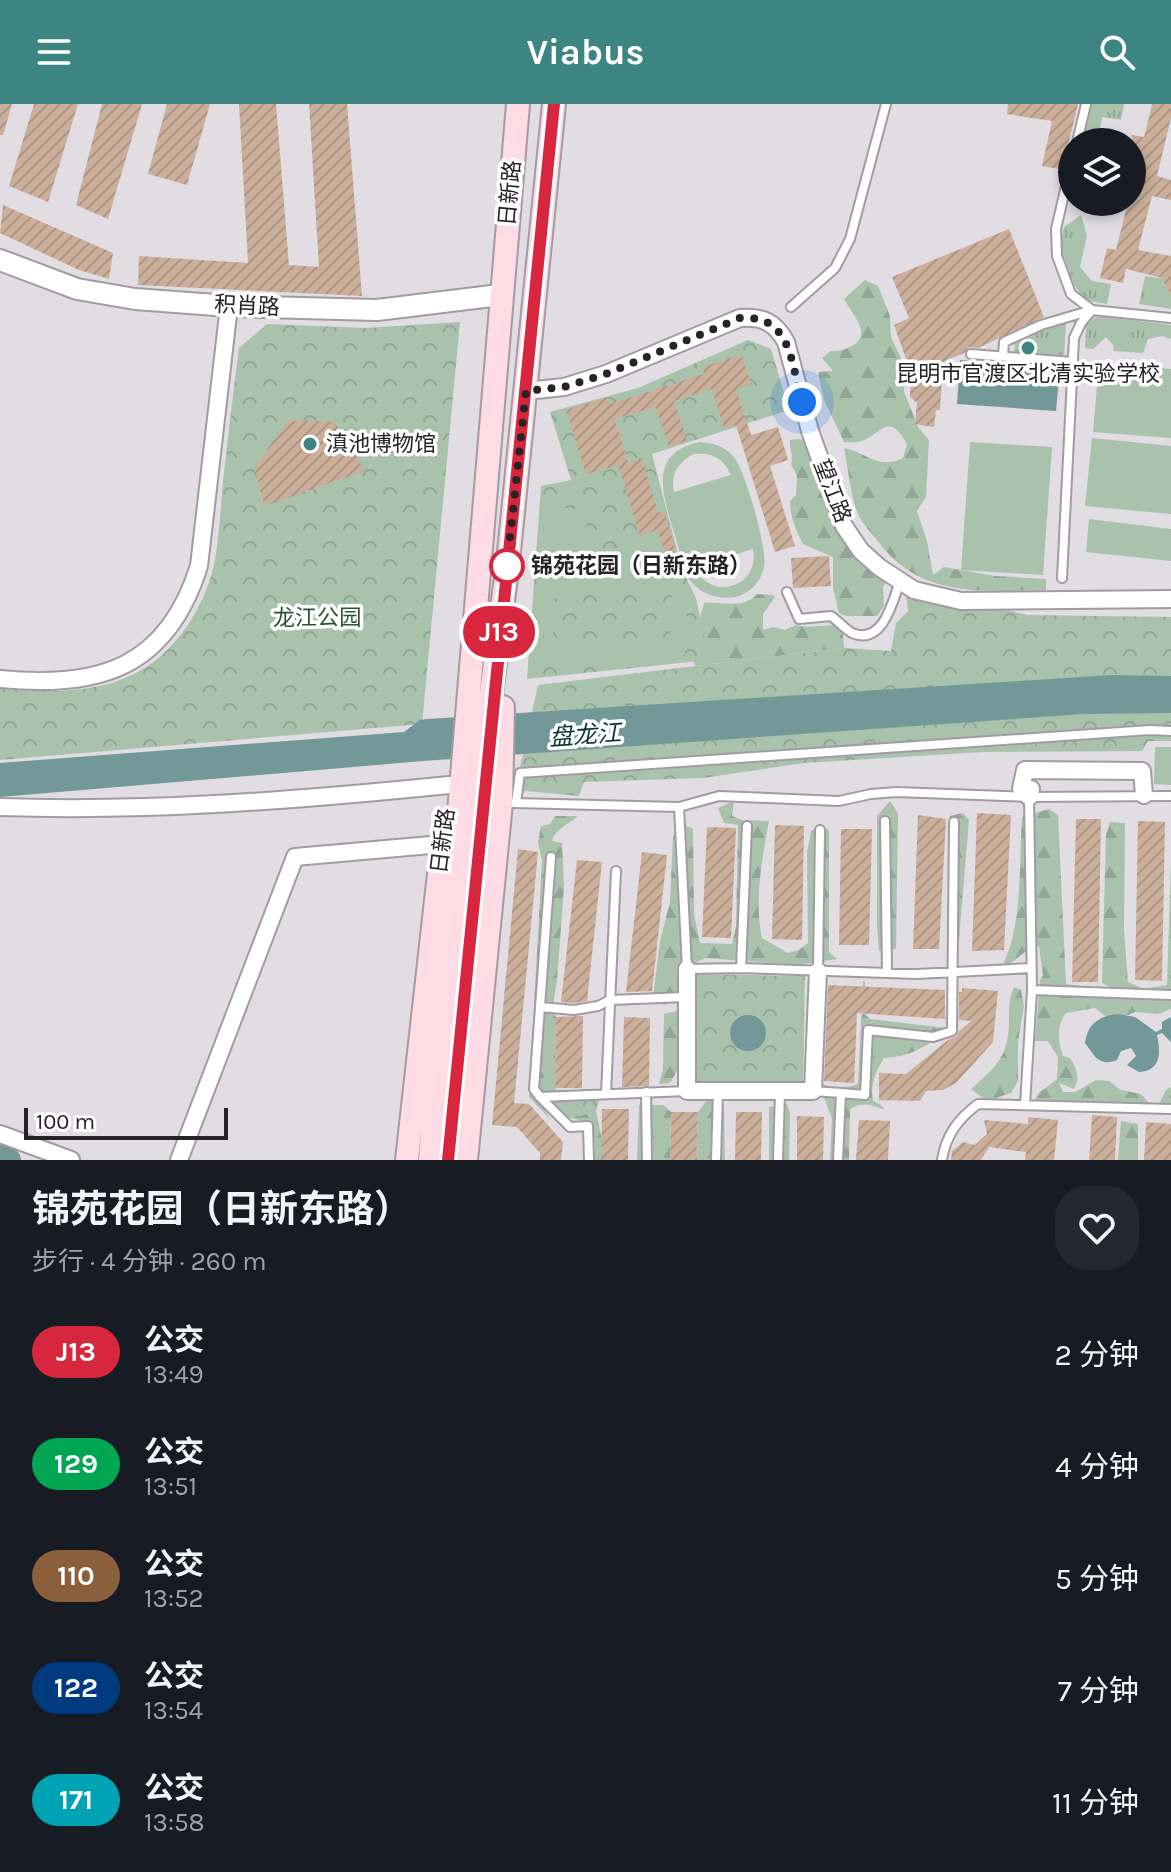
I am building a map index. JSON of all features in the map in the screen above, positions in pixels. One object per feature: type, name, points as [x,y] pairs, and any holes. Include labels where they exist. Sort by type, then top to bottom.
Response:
[{"type":"main road","name":"日新路","points":[[466,1160],[485,791],[481,702],[483,522],[518,104]]},
{"type":"main road","name":"日新路","points":[[430,1160],[469,817],[485,791],[481,702],[508,562],[554,104]]},
{"type":"main road","name":"日新路","points":[[407,1160],[442,844],[485,791]]},
{"type":"main road","name":"日新路","points":[[448,1160],[469,817]]},
{"type":"street","name":"积肖路","points":[[0,260],[77,289],[135,299],[229,306],[377,310],[500,295]]},
{"type":"street","points":[[0,679],[44,681],[89,677],[111,670],[151,649],[173,624],[191,591],[199,566],[229,306]]},
{"type":"street","name":"望江路","points":[[526,391],[564,387],[606,374],[740,318],[767,320],[779,330],[786,342],[810,431],[844,526],[861,551],[914,590],[961,601],[1171,599]]},
{"type":"street","points":[[1029,797],[1031,789],[1021,789],[1025,770],[1142,771],[1144,795]]},
{"type":"street","points":[[0,807],[65,809],[485,791]]},
{"type":"street","points":[[179,1160],[295,857],[442,844]]},
{"type":"street","points":[[687,969],[687,1091],[813,1091],[818,971]]},
{"type":"street","points":[[0,1134],[71,1160]]},
{"type":"lane","points":[[791,307],[835,268],[850,239],[886,104]]},
{"type":"lane","points":[[1080,128],[1086,104]]},
{"type":"lane","points":[[1059,216],[1057,256],[1071,294],[1092,310]]},
{"type":"lane","points":[[1062,578],[1074,338],[1092,310]]},
{"type":"lane","points":[[1003,356],[1004,342],[1041,325],[1092,310],[1171,318]]},
{"type":"lane","points":[[971,354],[1073,362]]},
{"type":"lane","points":[[787,592],[799,619],[831,616],[853,633],[866,635],[878,630],[886,618],[900,580]]},
{"type":"lane","points":[[485,791],[520,773],[1171,731]]},
{"type":"lane","points":[[485,791],[679,807],[719,796],[839,801],[896,792],[1029,797],[1171,796]]},
{"type":"lane","points":[[1025,1105],[1032,990],[1029,797]]},
{"type":"lane","points":[[679,807],[687,969],[887,973],[1031,968]]},
{"type":"lane","points":[[885,821],[887,973]]},
{"type":"lane","points":[[813,1091],[865,1095],[868,1030],[933,1037],[952,1031],[954,822]]},
{"type":"lane","points":[[741,968],[747,826]]},
{"type":"lane","points":[[818,971],[820,830]]},
{"type":"lane","points":[[551,857],[534,1089],[570,1127],[588,1126],[589,1160]]},
{"type":"lane","points":[[606,1094],[616,871]]},
{"type":"lane","points":[[1032,990],[1171,995]]},
{"type":"lane","points":[[540,1007],[574,1010],[598,1006],[610,1000],[687,997]]},
{"type":"lane","points":[[540,1097],[687,1091]]},
{"type":"lane","points":[[716,1160],[718,1091]]},
{"type":"lane","points":[[778,1160],[780,1091]]},
{"type":"lane","points":[[646,1092],[647,1160]]},
{"type":"lane","points":[[838,1160],[841,1093]]},
{"type":"lane","points":[[942,1160],[944,1144],[961,1116],[978,1104],[1171,1109]]},
{"type":"green space","points":[[1091,104],[1124,104],[1121,120],[1102,117],[1100,128],[1087,128]]},
{"type":"green space","points":[[1081,216],[1087,236],[1080,267],[1092,281],[1111,284],[1107,304],[1085,300],[1074,285],[1060,246],[1064,227]]},
{"type":"green space","points":[[1145,276],[1165,279],[1166,286],[1171,288],[1171,309],[1139,304]]},
{"type":"green space","points":[[865,280],[878,286],[890,316],[891,337],[901,358],[904,391],[918,427],[929,440],[926,497],[917,511],[927,541],[933,575],[944,567],[995,576],[1046,579],[1046,590],[975,590],[932,582],[912,573],[894,559],[860,517],[852,494],[844,448],[887,462],[903,458],[907,444],[900,433],[889,426],[858,442],[844,442],[824,400],[818,372],[833,371],[822,358],[859,340],[860,326],[844,299]]},
{"type":"green space","points":[[1097,316],[1171,325],[1171,339],[1162,336],[1148,339],[1143,353],[1114,351],[1106,337],[1093,349],[1085,348],[1086,325]]},
{"type":"green space","name":"龙江公园","points":[[460,322],[422,724],[0,760],[0,687],[67,690],[117,681],[148,666],[162,655],[196,611],[215,560],[239,348],[267,324],[365,328]]},
{"type":"green space","points":[[1066,322],[1064,358],[1014,353],[1015,341]]},
{"type":"green space","points":[[748,340],[771,349],[789,410],[652,454],[682,569],[696,598],[709,660],[527,679],[541,486],[571,480],[550,412],[638,388]]},
{"type":"green space","points":[[1099,363],[1171,369],[1171,438],[1093,432]]},
{"type":"green space","points":[[1092,438],[1171,446],[1171,514],[1085,506]]},
{"type":"green space","points":[[800,439],[810,444],[831,511],[890,570],[883,588],[884,606],[877,616],[846,616],[839,613],[833,588],[833,557],[803,544],[798,534],[790,507],[790,501],[796,495],[797,476],[791,464],[790,440]]},
{"type":"green space","points":[[700,442],[722,447],[733,456],[743,476],[759,528],[764,567],[759,580],[741,595],[730,598],[707,594],[688,578],[663,488],[666,464],[684,447]],"holes":[[[694,454],[717,458],[731,475],[674,492],[676,469]],[[753,549],[749,573],[733,586],[712,585],[702,578],[695,567]]]},
{"type":"green space","points":[[970,442],[1052,447],[1043,575],[961,570]]},
{"type":"green space","points":[[546,506],[588,510],[582,577],[655,573],[666,577],[681,592],[685,601],[686,621],[676,641],[684,641],[685,655],[532,664],[531,650],[553,648],[539,626],[540,604],[554,587],[578,576],[540,572]],"holes":[[[647,583],[673,598],[678,615],[677,624],[662,639],[632,645],[577,647],[563,643],[550,629],[548,616],[552,603],[569,589],[615,584]]]},
{"type":"green space","points":[[1089,519],[1171,529],[1171,561],[1086,552]]},
{"type":"green space","points":[[658,540],[660,570],[621,572],[619,542]]},
{"type":"green space","points":[[935,592],[1027,615],[1171,617],[1171,741],[1148,741],[1142,751],[983,752],[804,763],[703,778],[584,782],[579,796],[515,790],[538,685],[844,648],[891,651],[896,623],[908,611],[906,595]]},
{"type":"green space","points":[[757,594],[775,597],[763,614],[763,630],[774,627],[785,630],[796,625],[834,625],[843,634],[844,648],[695,666],[690,651],[704,603],[745,602]]},
{"type":"green space","points":[[1155,747],[1171,747],[1171,785],[1154,784]]},
{"type":"green space","points":[[734,801],[732,816],[742,820],[769,821],[760,880],[762,938],[788,953],[808,943],[807,853],[811,831],[819,825],[829,830],[829,952],[837,959],[796,965],[706,958],[677,971],[678,995],[665,1005],[641,997],[653,997],[660,941],[670,902],[673,836],[687,826],[693,829],[694,914],[700,943],[732,944],[736,927],[738,825],[724,823],[718,808]]},
{"type":"green space","points":[[890,801],[898,813],[896,949],[879,951],[877,816]]},
{"type":"green space","points":[[1049,809],[1058,815],[1066,984],[1118,991],[1102,983],[1106,835],[1110,822],[1125,823],[1124,929],[1128,982],[1144,989],[1167,985],[1171,862],[1171,1009],[1158,1014],[1135,1012],[1105,1016],[1095,1008],[1066,1013],[1061,1023],[1060,1045],[1063,1056],[1070,1058],[1076,1069],[1077,1077],[1074,1089],[1059,1083],[1063,1092],[1075,1092],[1096,1080],[1109,1081],[1121,1090],[1141,1094],[1148,1102],[1159,1104],[1171,1087],[1171,1113],[1035,1100],[1057,1079],[1058,1057],[1048,1041],[1035,1041],[1043,975],[1039,946],[1029,949],[1006,966],[1004,962],[1017,910],[1022,817]]},
{"type":"green space","points":[[963,813],[969,820],[959,940],[947,954],[950,816]]},
{"type":"green space","points":[[555,816],[578,816],[559,830],[552,841],[562,843],[564,887],[552,1011],[556,1017],[555,1088],[580,1091],[578,1116],[596,1111],[602,1140],[601,1160],[595,1160],[594,1139],[588,1122],[566,1117],[547,1100],[541,1104],[551,1120],[529,1097],[542,861],[538,842],[541,826],[550,824]]},
{"type":"green space","points":[[691,974],[805,976],[803,1090],[690,1088]]},
{"type":"green space","points":[[863,981],[864,1013],[870,1019],[946,1028],[949,1035],[912,1052],[884,1058],[874,1079],[872,1095],[873,1101],[885,1110],[863,1104],[850,1109],[849,1160],[830,1160],[832,1119],[817,1079],[836,1088],[858,1084]]},
{"type":"green space","points":[[1014,987],[1021,990],[1024,1006],[1018,1042],[1018,1081],[1011,1093],[987,1101],[971,1089],[995,1066],[1004,1051]]},
{"type":"green space","points":[[681,1010],[683,1061],[670,1083],[659,1084],[663,1069],[664,1014]]},
{"type":"green space","points":[[592,1097],[599,1101],[596,1111],[578,1116],[564,1112],[564,1099]]},
{"type":"green space","points":[[708,1099],[724,1105],[725,1160],[697,1160],[698,1112]]},
{"type":"green space","points":[[787,1104],[790,1112],[789,1160],[769,1160],[769,1107]]},
{"type":"green space","points":[[639,1105],[663,1105],[671,1112],[670,1160],[637,1160]]},
{"type":"green space","points":[[1121,1121],[1138,1124],[1138,1160],[1118,1160]]},
{"type":"water","points":[[960,360],[1060,367],[1056,411],[957,404]]},
{"type":"water","name":"盘龙江","points":[[1112,675],[1171,676],[1171,713],[1083,714],[423,761],[0,797],[0,763],[404,732],[420,720],[427,719]]},
{"type":"water","points":[[1119,1014],[1135,1017],[1156,1032],[1162,1029],[1162,1022],[1171,1017],[1171,1042],[1162,1033],[1157,1035],[1159,1054],[1152,1068],[1139,1072],[1127,1065],[1136,1056],[1131,1048],[1121,1051],[1117,1060],[1105,1062],[1098,1059],[1085,1043],[1088,1031],[1096,1022]]},
{"type":"water","points":[[748,1015],[761,1020],[766,1033],[761,1046],[748,1051],[735,1046],[730,1033],[735,1020]]},
{"type":"building","points":[[0,104],[12,104],[3,135],[0,135]]},
{"type":"building","points":[[34,104],[78,104],[48,202],[9,186]]},
{"type":"building","points":[[102,104],[142,104],[108,219],[76,205]]},
{"type":"building","points":[[167,104],[210,104],[187,185],[148,174]]},
{"type":"building","points":[[239,104],[276,104],[289,265],[319,267],[309,104],[347,104],[362,296],[138,285],[139,256],[248,263]]},
{"type":"building","points":[[1008,104],[1078,104],[1072,128],[1058,128],[1058,169],[1042,166],[1052,121],[1007,114]]},
{"type":"building","points":[[1152,104],[1171,104],[1171,118],[1157,176],[1171,180],[1171,200],[1152,196],[1138,250],[1171,256],[1171,295],[1162,278],[1126,269],[1123,283],[1100,278],[1107,248],[1116,250],[1124,216],[1146,216],[1146,129]]},
{"type":"building","points":[[3,205],[113,253],[109,279],[79,270],[0,233]]},
{"type":"building","points":[[1009,229],[1044,317],[978,348],[969,347],[964,353],[943,362],[940,410],[936,410],[934,427],[915,424],[917,403],[910,397],[911,362],[906,359],[894,325],[909,318],[892,277]]},
{"type":"building","points":[[742,354],[751,385],[736,389],[751,435],[778,427],[788,460],[770,466],[795,546],[775,552],[736,425],[724,429],[712,389],[674,401],[687,441],[669,447],[656,407],[615,419],[628,462],[642,458],[658,513],[664,511],[676,550],[665,553],[657,530],[640,536],[618,465],[586,474],[566,410],[608,397],[610,404],[704,374],[702,367]]},
{"type":"building","name":"滇池博物馆","points":[[288,420],[335,422],[365,471],[264,506],[255,467]]},
{"type":"building","points":[[829,556],[831,586],[793,588],[791,558]]},
{"type":"building","points":[[977,813],[1011,815],[1004,950],[972,951]]},
{"type":"building","points":[[918,815],[946,819],[939,949],[913,949]]},
{"type":"building","points":[[1076,819],[1101,819],[1098,982],[1072,982]]},
{"type":"building","points":[[1138,821],[1165,822],[1162,981],[1135,980]]},
{"type":"building","points":[[775,825],[804,826],[802,940],[772,939]]},
{"type":"building","points":[[707,827],[736,828],[731,938],[702,937]]},
{"type":"building","points":[[841,829],[872,829],[869,945],[839,945]]},
{"type":"building","points":[[518,849],[538,852],[514,1103],[529,1104],[563,1142],[561,1160],[540,1160],[540,1153],[517,1127],[492,1125]]},
{"type":"building","points":[[642,852],[667,855],[652,991],[626,992]]},
{"type":"building","points":[[577,860],[602,862],[587,1001],[574,1003],[561,1002]]},
{"type":"building","points":[[828,985],[945,990],[945,1019],[857,1013],[854,1083],[824,1081]]},
{"type":"building","points":[[962,988],[998,991],[993,1042],[956,1083],[943,1090],[926,1091],[920,1101],[879,1100],[879,1073],[906,1074],[957,1036],[971,1021],[959,1020],[959,992]]},
{"type":"building","points":[[583,1016],[582,1088],[555,1088],[556,1017]]},
{"type":"building","points":[[624,1017],[650,1018],[649,1086],[622,1087]]},
{"type":"building","points":[[602,1109],[629,1109],[628,1160],[601,1160]]},
{"type":"building","points":[[671,1112],[698,1112],[697,1160],[670,1160]]},
{"type":"building","points":[[736,1112],[762,1112],[761,1160],[735,1160]]},
{"type":"building","points":[[1092,1115],[1117,1117],[1115,1160],[1089,1160]]},
{"type":"building","points":[[797,1116],[824,1117],[823,1160],[797,1160]]},
{"type":"building","points":[[1028,1117],[1058,1120],[1054,1160],[1025,1160],[1026,1152],[989,1147],[981,1160],[951,1160],[952,1151],[963,1142],[975,1145],[987,1134],[984,1120],[1028,1124]]},
{"type":"building","points":[[859,1120],[890,1121],[888,1160],[856,1160]]},
{"type":"building","points":[[1146,1122],[1171,1124],[1171,1160],[1144,1160]]},
{"type":"waterway","points":[[0,1157],[9,1160]]},
{"type":"bus line","name":"J13","points":[[448,1160],[490,702],[508,562],[554,104]]},
{"type":"place","name":"昆明市官渡区北清实验学校","points":[[1028,348]]},
{"type":"place","name":"滇池博物馆","points":[[310,444]]},
{"type":"place","name":"锦苑花园（日新东路）","points":[[507,566]]},
{"type":"route","points":[[507,566],[526,391],[564,387],[606,374],[740,318],[754,317],[767,320],[779,330],[786,342],[802,402]]}]
